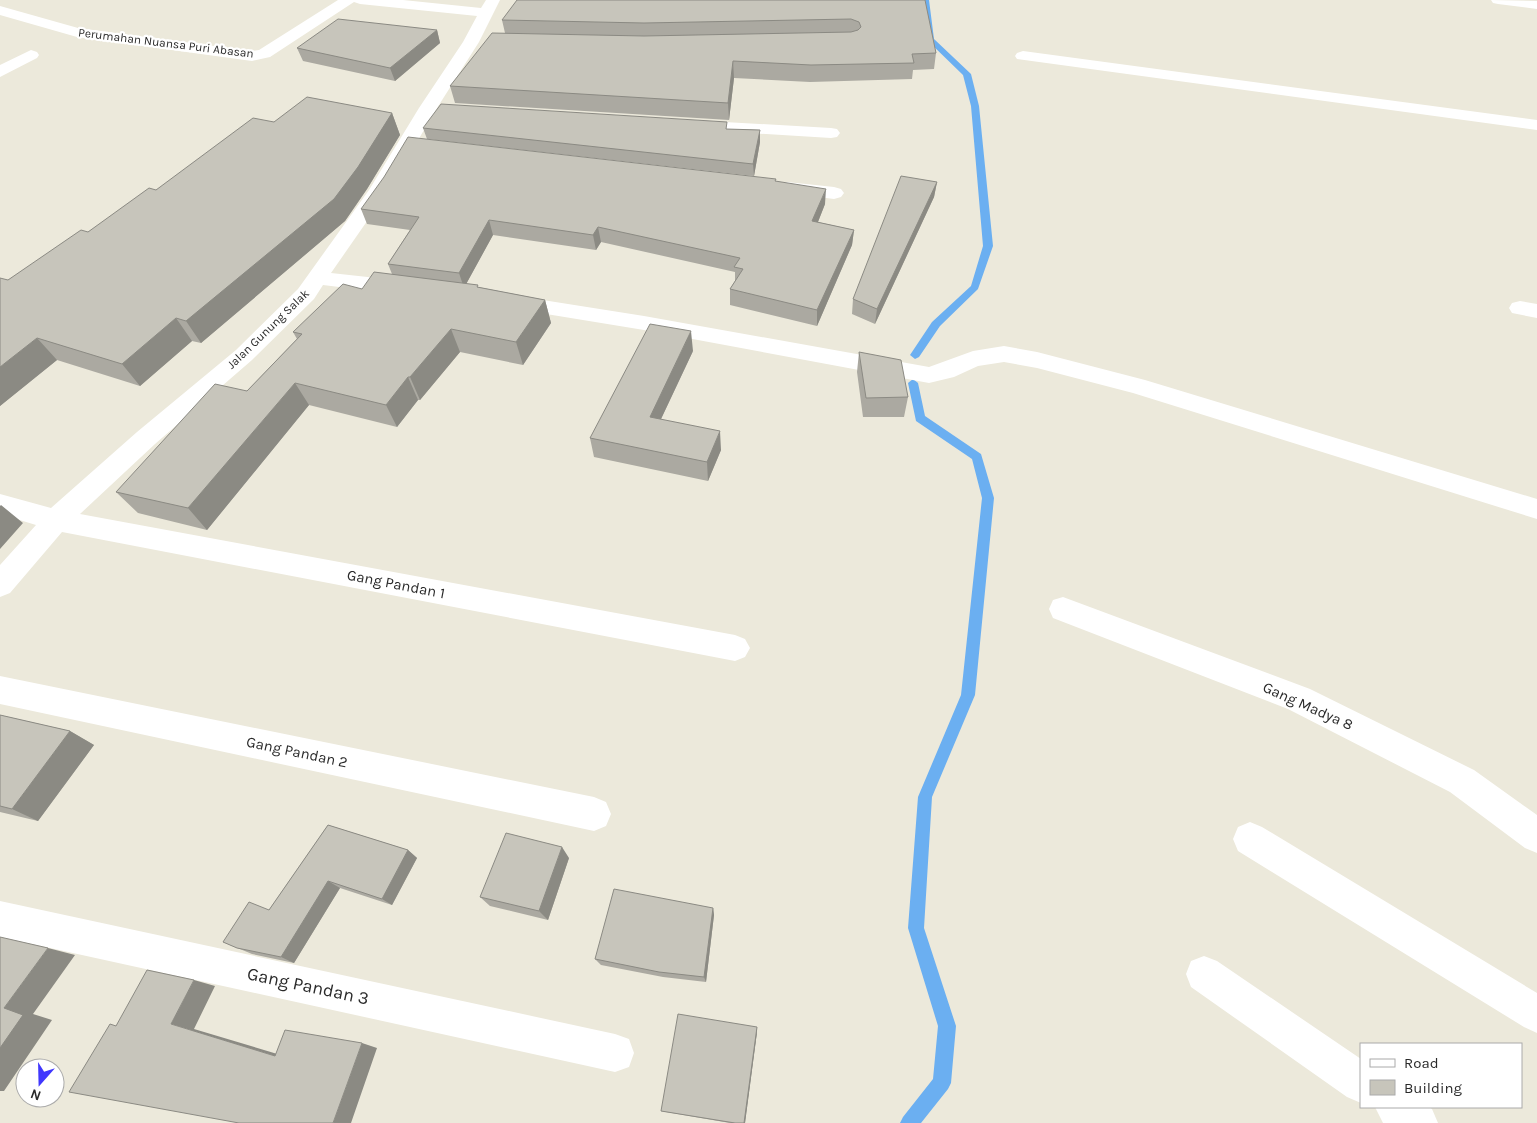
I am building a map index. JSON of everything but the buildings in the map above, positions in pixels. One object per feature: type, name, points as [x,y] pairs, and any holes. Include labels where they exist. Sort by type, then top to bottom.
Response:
[{"type":"street","name":"Perumahan Nuansa Puri Abasan","points":[[0,10],[77,32],[252,56],[264,54],[348,0]]},
{"type":"street","points":[[360,0],[496,4]]},
{"type":"street","points":[[1498,0],[1537,5]]},
{"type":"street","name":"Jalan Gunung Salak","points":[[0,585],[56,520],[250,349],[281,320],[318,278],[378,191],[416,145],[480,42],[496,4]]},
{"type":"street","points":[[0,72],[31,55]]},
{"type":"street","points":[[1023,56],[1537,125]]},
{"type":"street","points":[[668,123],[831,133]]},
{"type":"street","points":[[766,186],[834,193]]},
{"type":"street","points":[[318,278],[428,291]]},
{"type":"street","points":[[487,298],[580,312],[929,375],[946,371],[973,359],[1004,354],[1038,360],[1137,386],[1537,509]]},
{"type":"street","name":"Gang Pandan 1","points":[[0,504],[56,520],[735,648]]},
{"type":"street","name":"Gang Madya 8","points":[[1063,609],[1299,699],[1462,781],[1537,836]]},
{"type":"street","name":"Gang Pandan 2","points":[[0,690],[594,814]]},
{"type":"street","points":[[1250,839],[1537,1014]]},
{"type":"street","name":"Gang Pandan 3","points":[[0,919],[615,1053]]},
{"type":"street","points":[[1204,974],[1360,1082]]},
{"type":"street","points":[[1396,1108],[1418,1123]]},
{"type":"waterway","points":[[915,355],[936,324],[975,287],[988,246],[975,106],[967,74],[931,40],[926,0]]},
{"type":"waterway","points":[[909,1123],[942,1083],[947,1026],[916,928],[925,797],[968,695],[988,498],[977,457],[920,418],[913,383]]}]
